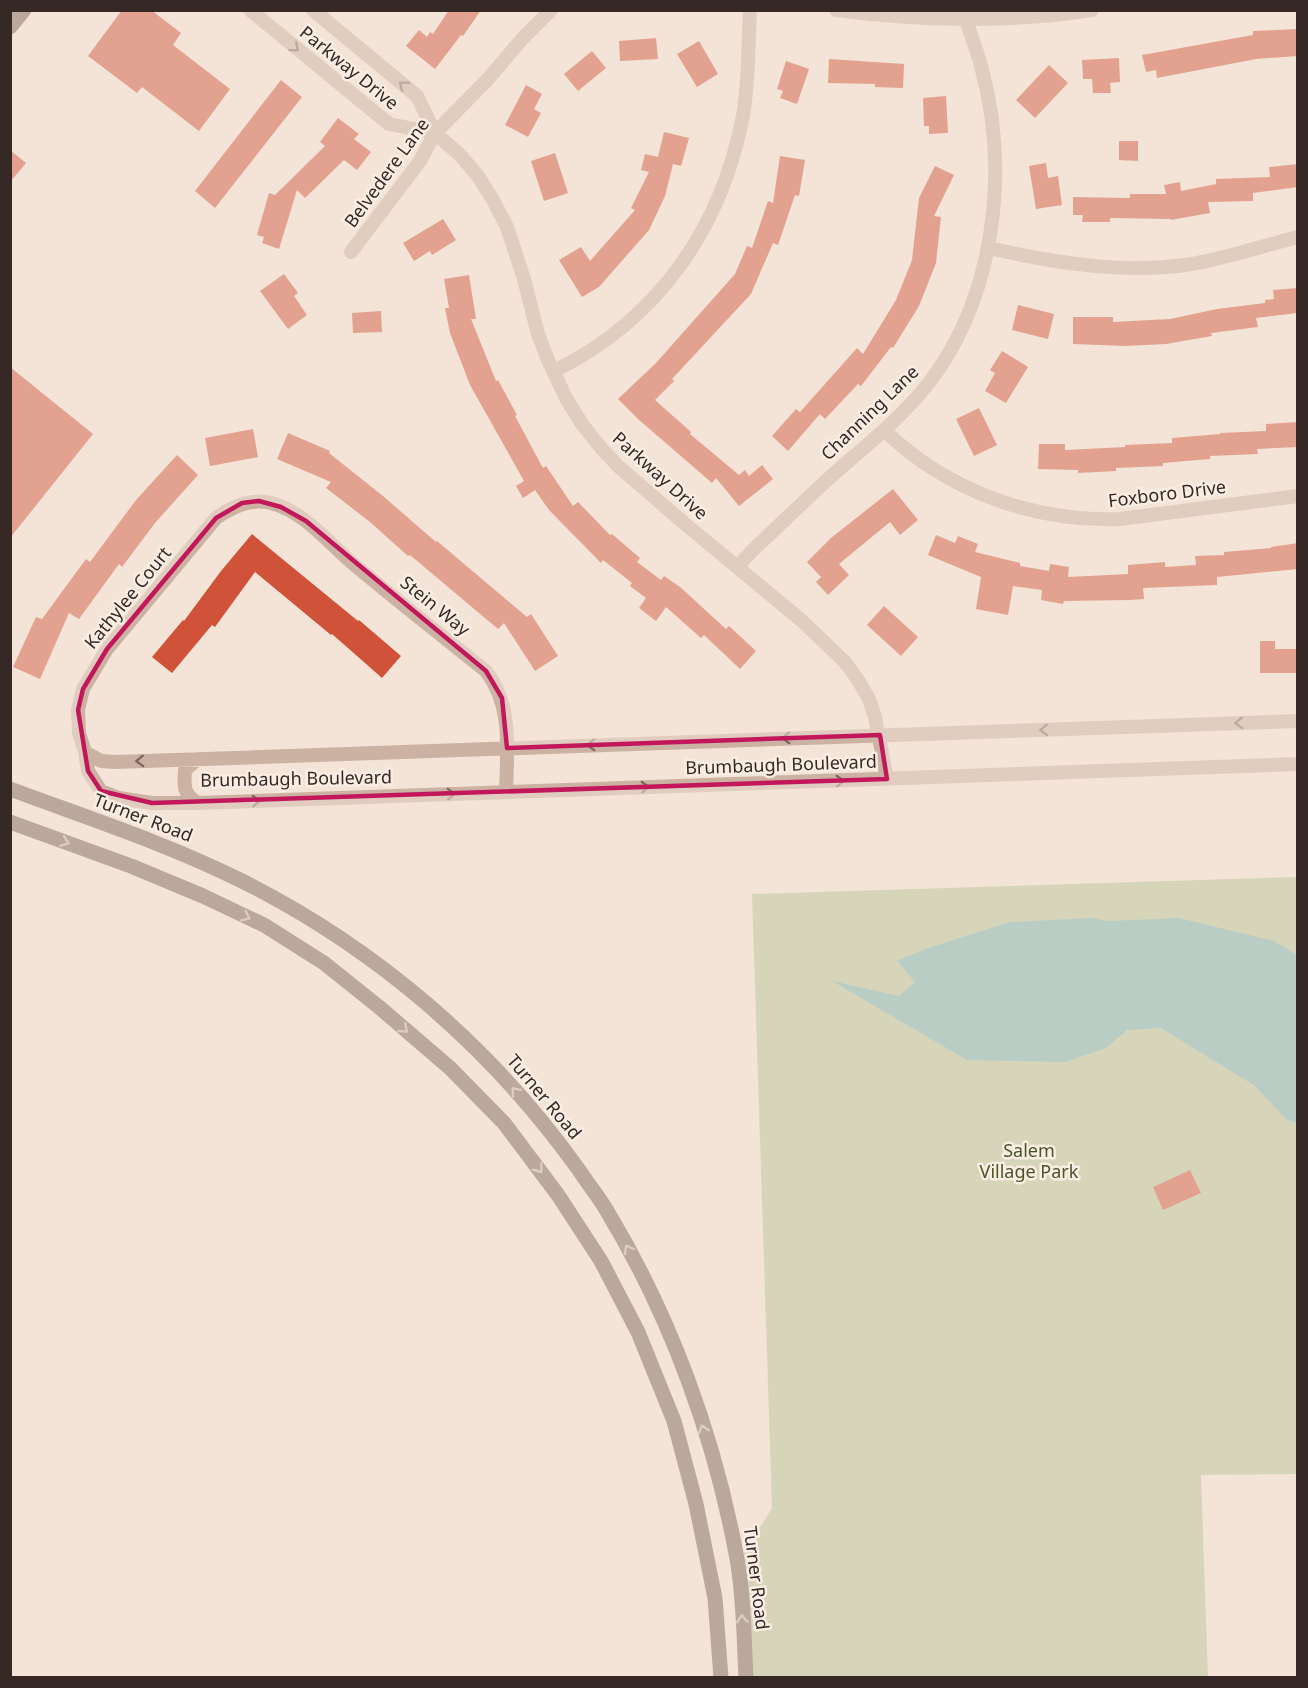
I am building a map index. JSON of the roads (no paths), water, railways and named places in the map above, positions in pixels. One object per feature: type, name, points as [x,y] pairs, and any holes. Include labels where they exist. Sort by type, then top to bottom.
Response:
[{"type":"main road","points":[[10,27],[24,10]]},
{"type":"main road","name":"Turner Road","points":[[10,789],[196,859],[244,882],[369,956],[435,1009],[498,1071],[553,1134],[607,1210],[646,1283],[684,1368],[713,1458],[738,1563],[746,1677]]},
{"type":"main road","points":[[10,822],[130,866],[203,896],[264,925],[324,963],[379,1007],[450,1068],[504,1123],[558,1196],[601,1261],[639,1332],[674,1421],[696,1504],[715,1598],[720,1677]]},
{"type":"street","name":"Parkway Drive","points":[[250,10],[389,124],[435,133]]},
{"type":"street","name":"Parkway Drive","points":[[313,10],[417,96],[435,133],[460,155],[478,176],[507,227],[524,279],[538,334],[566,398],[582,424],[601,448],[626,473],[801,620],[845,662],[869,699],[880,735],[887,779]]},
{"type":"street","name":"Belvedere Lane","points":[[351,252],[415,169],[435,133],[551,10]]},
{"type":"street","points":[[554,371],[584,356],[612,337],[637,315],[687,256],[705,226],[720,196],[735,150],[743,115],[747,88],[750,10]]},
{"type":"street","points":[[836,10],[884,16],[963,15],[1017,18],[1092,10]]},
{"type":"street","name":"Channing Lane","points":[[737,567],[920,394],[946,357],[974,299],[988,248],[995,175],[993,132],[981,66],[963,15]]},
{"type":"street","points":[[988,248],[1088,267],[1166,267],[1188,264],[1298,237]]},
{"type":"street","name":"Foxboro Drive","points":[[884,430],[917,458],[947,478],[995,500],[1057,516],[1096,520],[1120,519],[1298,496]]},
{"type":"street","name":"Stein Way","points":[[259,501],[282,507],[306,521],[351,562],[486,671],[502,698],[505,712],[506,792]]},
{"type":"street","name":"Kathylee Court","points":[[197,803],[130,800],[118,798],[101,790],[88,771],[79,733],[78,710],[83,689],[106,649],[216,518],[228,509],[259,501]]},
{"type":"street","name":"Brumbaugh Boulevard","points":[[1298,721],[198,759],[185,770],[184,786],[188,796],[197,803],[1298,764]]},
{"type":"street","points":[[85,752],[100,761],[198,759]]},
{"type":"water","points":[[1092,918],[1109,921],[1179,918],[1274,941],[1297,955],[1297,1123],[1286,1119],[1255,1086],[1161,1028],[1127,1030],[1106,1048],[1066,1062],[967,1060],[832,981],[899,996],[915,982],[897,961],[925,949],[1010,922]]},
{"type":"park label","name":"Salem Village Park","points":[[1029,1161]]}]
